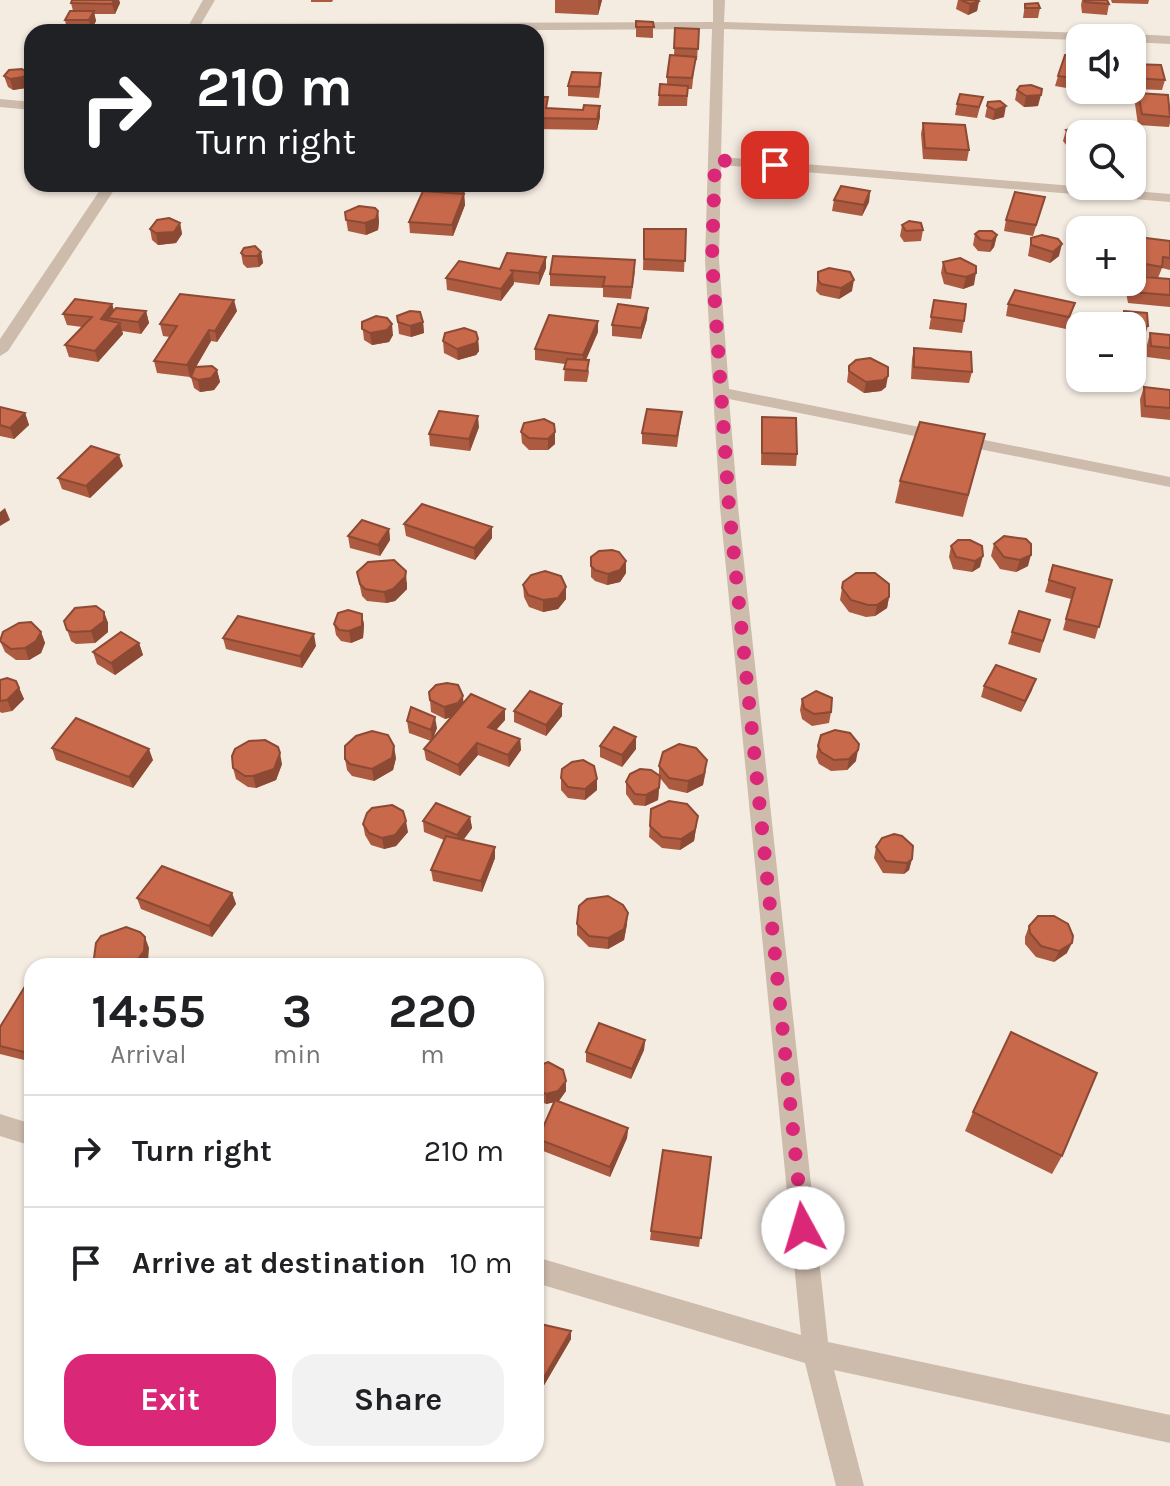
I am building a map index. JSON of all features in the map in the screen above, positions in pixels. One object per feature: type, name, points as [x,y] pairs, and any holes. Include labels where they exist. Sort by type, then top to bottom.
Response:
[{"type":"street","points":[[195,24],[209,0]]},
{"type":"street","points":[[719,0],[712,260],[729,507],[816,1353],[850,1486]]},
{"type":"street","points":[[544,27],[719,25],[1066,36]]},
{"type":"street","points":[[1146,39],[1170,40]]},
{"type":"street","points":[[0,103],[24,105]]},
{"type":"street","points":[[715,160],[1170,198]]},
{"type":"street","points":[[0,351],[106,192]]},
{"type":"street","points":[[721,392],[1169,485]]},
{"type":"street","points":[[0,1125],[24,1132]]},
{"type":"street","points":[[544,1272],[816,1353],[1170,1429]]},
{"type":"building","points":[[72,0],[114,0],[112,4],[71,3]]},
{"type":"building","points":[[1107,0],[1109,4],[1085,2]]},
{"type":"building","points":[[1038,3],[1040,8],[1025,8],[1025,4]]},
{"type":"building","points":[[70,11],[94,11],[89,20],[65,20]]},
{"type":"building","points":[[636,21],[653,22],[654,27],[636,27]]},
{"type":"building","points":[[675,28],[699,29],[698,49],[674,48]]},
{"type":"building","points":[[670,55],[696,57],[692,78],[667,77]]},
{"type":"building","points":[[1065,55],[1066,55],[1066,77],[1058,76]]},
{"type":"building","points":[[1146,64],[1161,65],[1165,80],[1146,79]]},
{"type":"building","points":[[22,69],[24,76],[10,79],[4,76],[9,70]]},
{"type":"building","points":[[572,72],[601,73],[599,87],[568,86]]},
{"type":"building","points":[[660,84],[688,86],[687,96],[659,95]]},
{"type":"building","points":[[1031,85],[1042,89],[1041,95],[1026,96],[1017,90],[1020,86]]},
{"type":"building","points":[[960,94],[983,97],[979,107],[957,104]]},
{"type":"building","points":[[1146,94],[1168,95],[1170,117],[1142,114],[1140,104],[1146,104]]},
{"type":"building","points":[[544,97],[548,97],[546,108],[583,110],[584,105],[600,106],[597,119],[544,118]]},
{"type":"building","points":[[1000,101],[1006,106],[995,110],[987,106],[988,102]]},
{"type":"building","points":[[923,123],[965,125],[969,150],[925,148]]},
{"type":"building","points":[[841,186],[870,191],[864,205],[834,200]]},
{"type":"building","points":[[423,192],[464,194],[452,225],[409,222]]},
{"type":"building","points":[[1015,192],[1045,197],[1036,225],[1006,220]]},
{"type":"building","points":[[359,206],[375,208],[378,211],[376,219],[365,223],[346,220],[345,212]]},
{"type":"building","points":[[169,218],[180,223],[174,232],[156,233],[150,229],[157,220]]},
{"type":"building","points":[[909,221],[921,223],[923,230],[906,231],[902,225]]},
{"type":"building","points":[[644,229],[686,229],[685,261],[644,259]]},
{"type":"building","points":[[992,231],[997,235],[992,241],[981,240],[975,234]]},
{"type":"building","points":[[1042,235],[1058,239],[1062,244],[1053,252],[1031,245],[1031,238]]},
{"type":"building","points":[[1146,238],[1170,241],[1170,258],[1163,257],[1162,267],[1146,264]]},
{"type":"building","points":[[255,246],[261,252],[257,256],[241,253],[244,248]]},
{"type":"building","points":[[507,253],[546,257],[539,273],[510,270],[513,272],[501,289],[446,278],[459,261],[500,269]]},
{"type":"building","points":[[553,256],[635,260],[632,287],[603,286],[605,277],[550,274]]},
{"type":"building","points":[[960,258],[976,266],[976,273],[966,277],[946,273],[943,262]]},
{"type":"building","points":[[829,268],[850,272],[854,280],[841,288],[821,284],[818,272]]},
{"type":"building","points":[[1146,277],[1170,279],[1170,295],[1146,293]]},
{"type":"building","points":[[1015,290],[1075,303],[1071,312],[1066,312],[1066,316],[1008,304]]},
{"type":"building","points":[[180,294],[234,300],[215,331],[209,330],[187,365],[154,361],[177,326],[160,324]]},
{"type":"building","points":[[75,299],[112,304],[101,319],[120,323],[95,351],[65,345],[92,317],[63,314]]},
{"type":"building","points":[[934,300],[966,304],[964,321],[931,317]]},
{"type":"building","points":[[618,304],[648,308],[641,328],[612,325]]},
{"type":"building","points":[[116,308],[146,311],[138,322],[108,318]]},
{"type":"building","points":[[410,311],[420,312],[423,322],[410,326],[398,322],[397,316]]},
{"type":"building","points":[[549,315],[598,321],[583,355],[535,349]]},
{"type":"building","points":[[376,316],[387,318],[392,324],[387,330],[370,333],[362,329],[362,322]]},
{"type":"building","points":[[464,328],[476,332],[476,343],[457,349],[443,341],[445,333]]},
{"type":"building","points":[[1150,333],[1170,335],[1170,348],[1151,346]]},
{"type":"building","points":[[914,348],[971,352],[972,372],[914,367]]},
{"type":"building","points":[[870,358],[888,367],[888,376],[883,380],[866,382],[849,371],[849,366],[856,360]]},
{"type":"building","points":[[567,359],[589,360],[587,371],[564,369]]},
{"type":"building","points":[[212,366],[217,370],[211,378],[198,380],[191,377],[195,367]]},
{"type":"building","points":[[1146,387],[1170,390],[1170,408],[1145,406]]},
{"type":"building","points":[[0,407],[25,413],[10,428],[0,425]]},
{"type":"building","points":[[647,409],[682,412],[677,436],[642,433]]},
{"type":"building","points":[[439,411],[478,416],[469,439],[429,434]]},
{"type":"building","points":[[762,417],[796,418],[797,454],[762,453]]},
{"type":"building","points":[[544,419],[554,424],[555,432],[548,439],[529,438],[521,432],[524,423]]},
{"type":"building","points":[[920,422],[985,434],[968,495],[900,481]]},
{"type":"building","points":[[91,446],[119,455],[86,486],[58,478]]},
{"type":"building","points":[[422,504],[492,527],[474,548],[404,524]]},
{"type":"building","points":[[362,520],[389,529],[378,545],[348,536]]},
{"type":"building","points":[[1004,536],[1026,539],[1031,544],[1031,555],[1020,560],[1004,557],[994,544]]},
{"type":"building","points":[[958,540],[970,540],[982,546],[983,556],[975,561],[956,557],[951,546]]},
{"type":"building","points":[[599,551],[619,552],[626,561],[620,570],[608,574],[591,566],[591,557]]},
{"type":"building","points":[[394,560],[406,571],[405,577],[393,589],[384,592],[365,589],[360,584],[357,572],[368,562]]},
{"type":"building","points":[[1053,565],[1112,580],[1099,627],[1066,619],[1075,588],[1049,580]]},
{"type":"building","points":[[545,571],[561,576],[566,587],[558,598],[543,600],[528,595],[523,585],[531,575]]},
{"type":"building","points":[[856,573],[875,573],[889,584],[889,597],[877,605],[851,600],[842,588],[843,582]]},
{"type":"building","points":[[96,606],[104,612],[104,621],[91,631],[67,630],[64,621],[75,608]]},
{"type":"building","points":[[348,610],[362,614],[362,626],[349,631],[339,630],[334,624],[338,613]]},
{"type":"building","points":[[1019,611],[1050,620],[1043,641],[1012,632]]},
{"type":"building","points":[[238,616],[314,634],[300,656],[223,638]]},
{"type":"building","points":[[31,622],[41,632],[36,641],[25,648],[11,649],[0,641],[3,632],[19,623]]},
{"type":"building","points":[[121,632],[139,643],[111,663],[93,652]]},
{"type":"building","points":[[996,665],[1036,679],[1025,701],[984,686]]},
{"type":"building","points":[[7,678],[16,681],[19,688],[7,700],[0,701],[0,680]]},
{"type":"building","points":[[436,685],[458,685],[463,696],[458,703],[444,707],[430,700],[429,692]]},
{"type":"building","points":[[530,691],[562,704],[546,725],[514,711]]},
{"type":"building","points":[[816,691],[832,698],[831,712],[814,714],[804,708],[802,699]]},
{"type":"building","points":[[471,694],[505,709],[488,727],[520,739],[508,755],[477,743],[458,765],[424,749]]},
{"type":"building","points":[[411,707],[435,717],[431,730],[407,721]]},
{"type":"building","points":[[76,718],[149,749],[129,777],[52,748]]},
{"type":"building","points":[[614,727],[636,737],[622,755],[600,746]]},
{"type":"building","points":[[835,730],[850,733],[859,744],[858,750],[849,759],[834,760],[821,752],[818,746],[821,735]]},
{"type":"building","points":[[372,731],[388,735],[394,746],[392,758],[372,769],[350,764],[345,759],[345,746],[356,736]]},
{"type":"building","points":[[265,740],[278,747],[280,753],[274,769],[245,776],[233,768],[235,749],[249,741]]},
{"type":"building","points":[[679,744],[696,748],[707,760],[704,774],[688,781],[669,778],[659,766],[663,752]]},
{"type":"building","points":[[583,760],[594,766],[597,779],[585,789],[568,787],[561,778],[562,769],[572,762]]},
{"type":"building","points":[[640,769],[651,770],[660,776],[659,788],[646,795],[635,794],[626,782],[630,774]]},
{"type":"building","points":[[669,801],[687,804],[698,816],[695,830],[681,839],[662,837],[650,826],[651,809]]},
{"type":"building","points":[[436,803],[470,817],[457,835],[423,821]]},
{"type":"building","points":[[392,805],[403,811],[406,821],[395,835],[382,838],[369,833],[363,824],[367,813],[372,808]]},
{"type":"building","points":[[894,834],[902,836],[913,846],[912,859],[907,863],[886,861],[876,847],[882,838]]},
{"type":"building","points":[[446,836],[495,847],[481,881],[431,870]]},
{"type":"building","points":[[162,866],[232,893],[209,926],[137,898]]},
{"type":"building","points":[[608,896],[623,905],[628,913],[624,929],[608,938],[589,936],[577,924],[579,906],[587,899]]},
{"type":"building","points":[[1038,916],[1054,916],[1068,924],[1073,936],[1072,943],[1059,951],[1041,946],[1030,933],[1029,926]]},
{"type":"building","points":[[126,927],[145,937],[144,951],[139,958],[94,958],[96,943],[101,936]]},
{"type":"building","points":[[24,988],[24,1052],[0,1046],[0,1027]]},
{"type":"building","points":[[599,1023],[645,1040],[632,1069],[586,1052]]},
{"type":"building","points":[[1011,1032],[1097,1073],[1062,1156],[973,1112]]},
{"type":"building","points":[[548,1062],[563,1070],[566,1081],[558,1091],[544,1093],[544,1064]]},
{"type":"building","points":[[555,1100],[628,1128],[610,1167],[544,1141],[544,1125]]},
{"type":"building","points":[[663,1150],[711,1157],[701,1238],[651,1231]]},
{"type":"building","points":[[544,1325],[571,1331],[544,1377]]},
{"type":"route","points":[[775,165],[715,160],[712,260],[729,507],[803,1228]]}]
